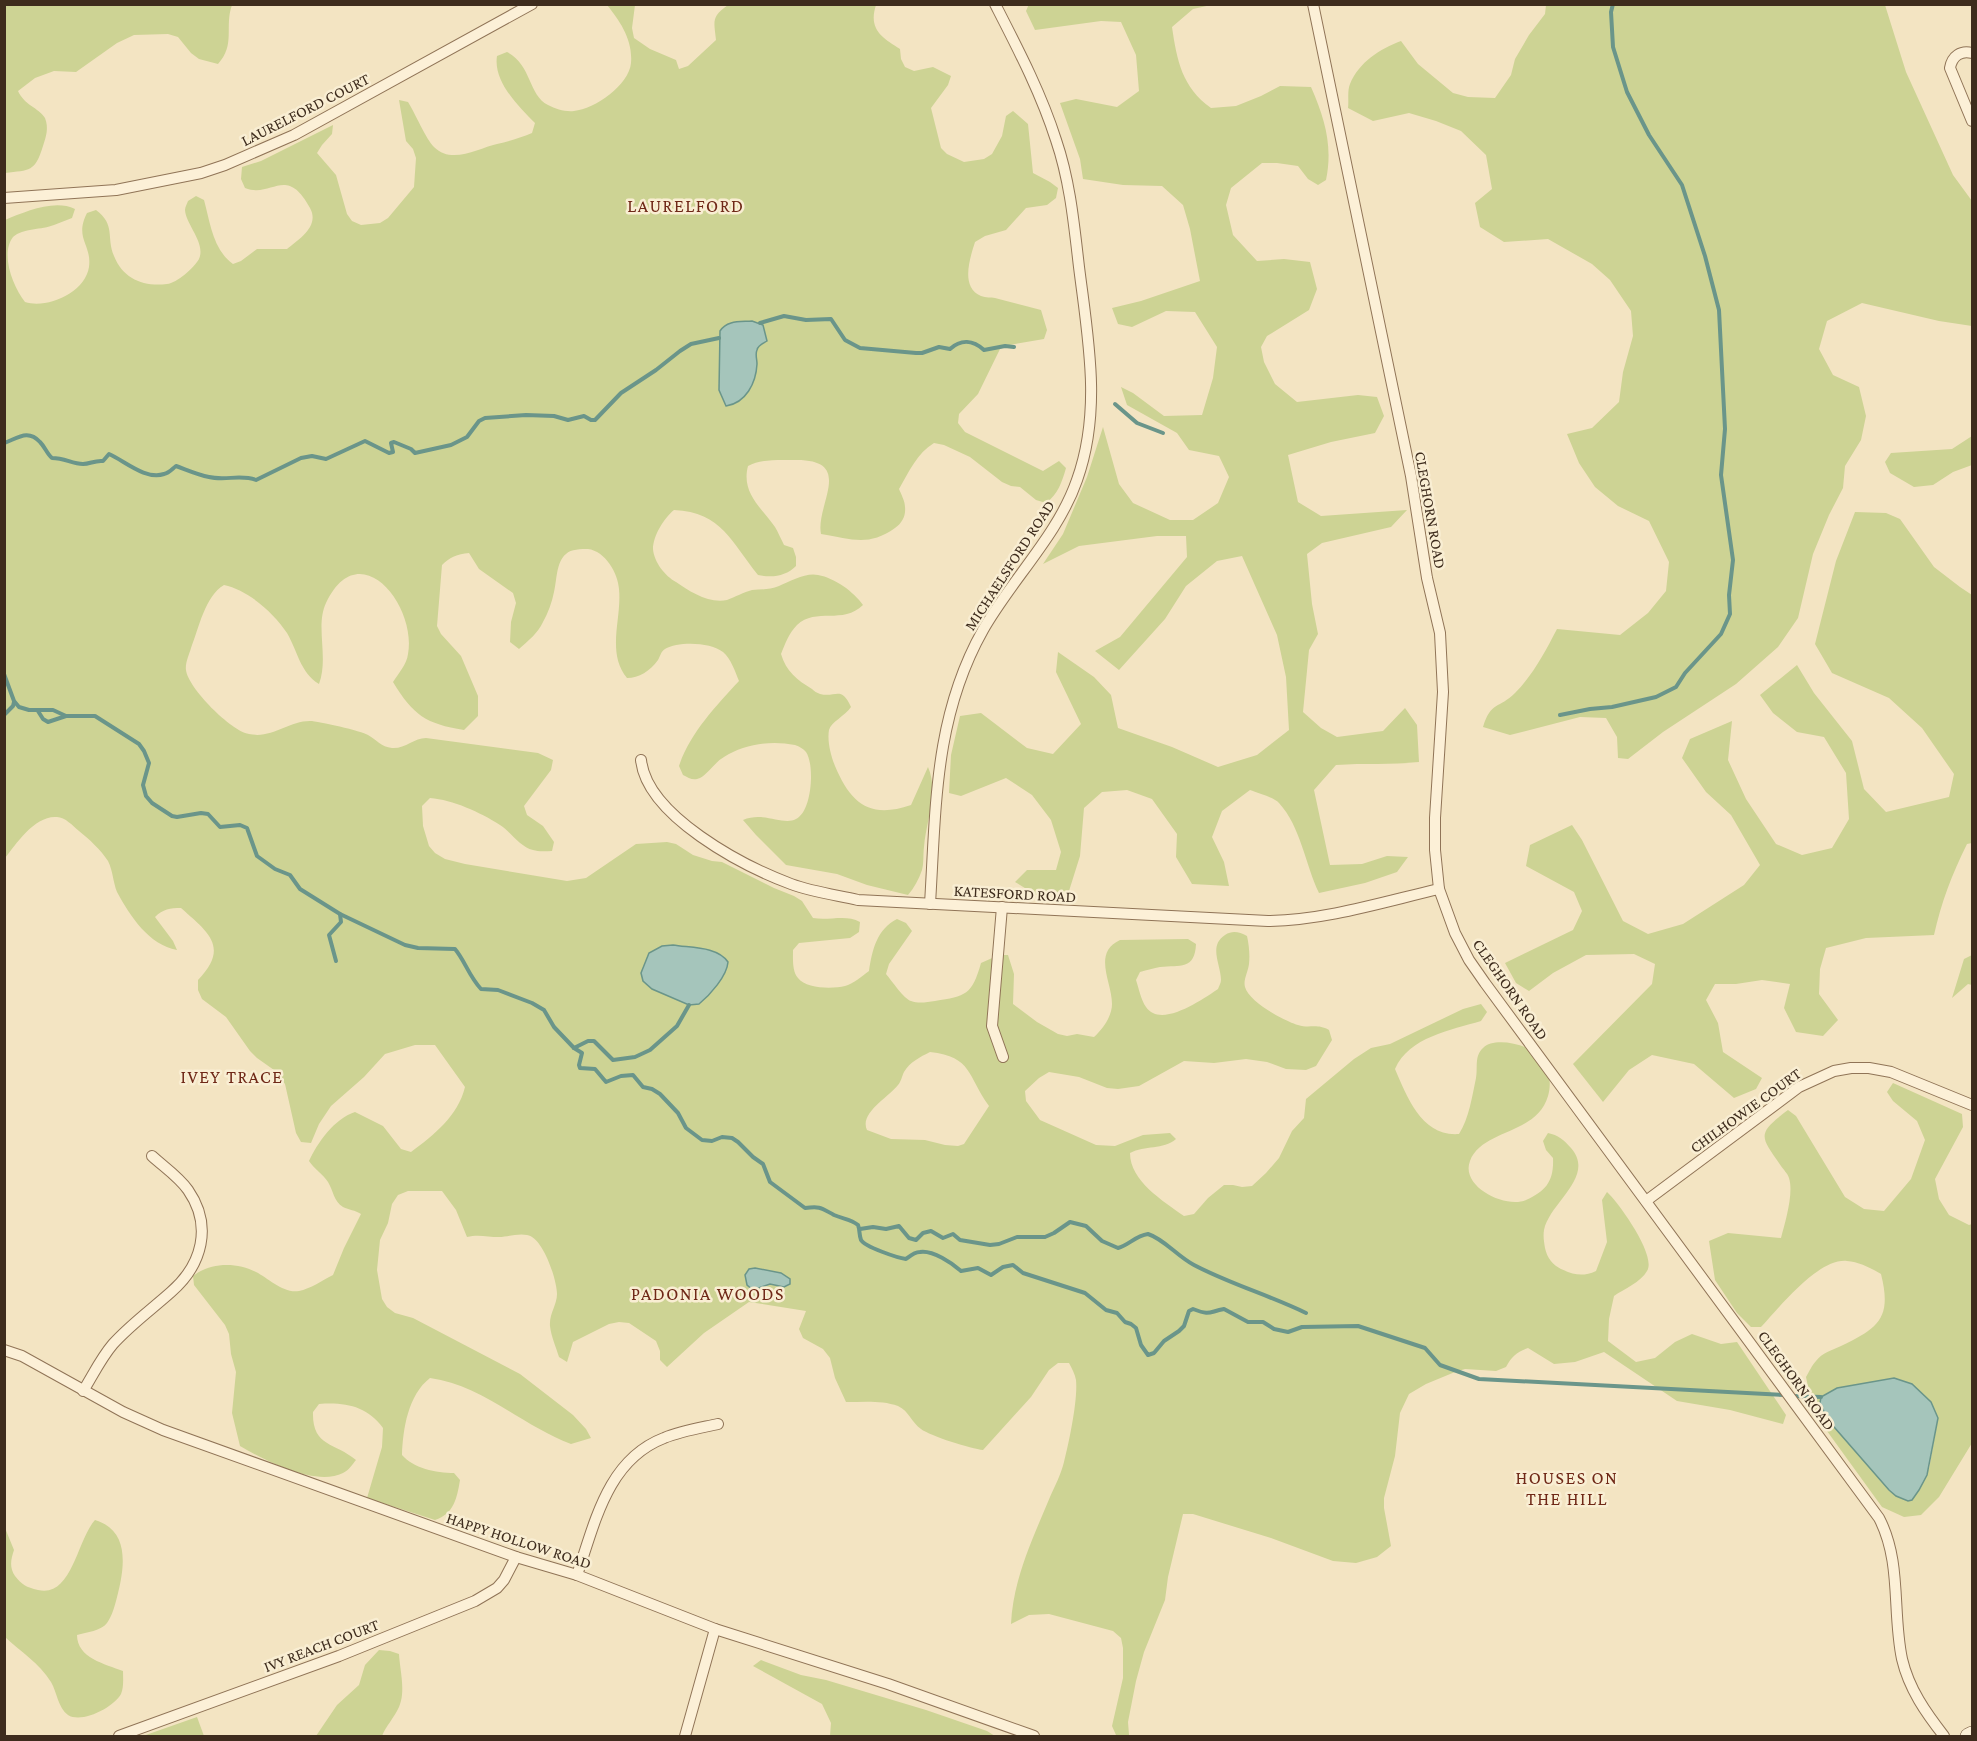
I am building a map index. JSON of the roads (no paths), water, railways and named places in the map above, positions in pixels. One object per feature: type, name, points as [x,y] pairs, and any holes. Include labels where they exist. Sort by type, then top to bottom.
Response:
[{"type":"main road","points":[[1968,1737],[1972,1734]]},
{"type":"street","name":"LAURELFORD COURT","points":[[4,198],[116,190],[201,173],[225,165],[294,135],[532,4]]},
{"type":"street","name":"MICHAELSFORD ROAD","points":[[930,904],[941,753],[957,687],[983,631],[1002,599],[1046,538],[1068,500],[1083,460],[1091,424],[1090,354],[1066,175],[1044,104],[995,4]]},
{"type":"street","name":"CLEGHORN ROAD","points":[[1313,4],[1411,476],[1427,578],[1440,633],[1443,692],[1435,850],[1439,889],[1455,933],[1469,960],[1879,1518],[1886,1532],[1894,1566],[1902,1659],[1908,1679],[1925,1711],[1944,1737]]},
{"type":"street","points":[[1972,53],[1964,52],[1955,56],[1950,68],[1972,121]]},
{"type":"street","name":"KATESFORD ROAD","points":[[641,760],[646,782],[654,795],[697,834],[727,854],[793,885],[858,900],[1268,921],[1299,920],[1439,889]]},
{"type":"street","points":[[1002,907],[992,1026],[1003,1057]]},
{"type":"street","name":"CHILHOWIE COURT","points":[[1646,1201],[1799,1087],[1834,1071],[1869,1068],[1891,1072],[1972,1105]]},
{"type":"street","points":[[83,1391],[113,1344],[151,1308],[173,1291],[190,1271],[200,1251],[200,1218],[196,1203],[180,1181],[152,1156]]},
{"type":"street","name":"HAPPY HOLLOW ROAD","points":[[4,1350],[22,1356],[83,1391],[163,1430],[516,1557],[578,1575],[716,1629],[888,1684],[1034,1737]]},
{"type":"street","points":[[578,1575],[606,1495],[615,1476],[624,1465],[635,1455],[663,1438],[718,1424]]},
{"type":"street","name":"IVY REACH COURT","points":[[119,1737],[339,1656],[475,1601],[497,1588],[516,1557]]},
{"type":"street","points":[[685,1737],[716,1629]]},
{"type":"water","points":[[752,321],[763,325],[767,341],[760,345],[756,353],[755,378],[749,391],[739,401],[726,406],[719,390],[720,331],[730,323]]},
{"type":"water","points":[[673,945],[710,950],[728,962],[721,979],[699,1004],[689,1005],[652,989],[643,981],[641,973],[649,953],[662,946]]},
{"type":"water","points":[[749,1269],[781,1273],[790,1279],[790,1284],[784,1287],[770,1284],[753,1290],[747,1285],[745,1275]]},
{"type":"water","points":[[1894,1378],[1912,1384],[1931,1402],[1938,1418],[1927,1475],[1912,1500],[1908,1501],[1889,1490],[1828,1420],[1820,1403],[1821,1397],[1837,1388]]},
{"type":"waterway","points":[[1560,715],[1656,697],[1676,687],[1685,673],[1721,634],[1730,614],[1729,595],[1733,560],[1721,475],[1725,429],[1719,310],[1705,256],[1682,185],[1649,135],[1627,92],[1613,47],[1611,12],[1613,4]]},
{"type":"waterway","points":[[760,323],[784,316],[806,320],[831,319],[845,340],[860,348],[922,353],[939,347],[950,349],[963,342],[976,344],[984,350],[1005,346],[1014,347]]},
{"type":"waterway","points":[[4,443],[27,435],[36,438],[52,458],[75,463],[103,461],[109,454],[135,469],[150,474],[166,473],[176,466],[209,477],[256,480],[301,458],[312,456],[326,459],[365,441],[389,453],[393,452],[391,443],[394,442],[415,453],[451,445],[467,437],[479,421],[485,418],[526,415],[554,416],[568,420],[584,416],[595,420],[621,393],[680,351],[691,344],[719,338]]},
{"type":"waterway","points":[[1115,404],[1137,423],[1163,433]]},
{"type":"waterway","points":[[4,674],[14,701],[19,707],[29,710],[53,710],[66,716]]},
{"type":"waterway","points":[[4,715],[14,702]]},
{"type":"waterway","points":[[38,711],[48,722],[66,716],[95,716],[139,744],[149,763],[143,785],[146,796],[152,803],[172,816],[208,814],[220,827],[240,825],[247,828],[257,856],[275,869],[290,875],[300,889],[340,914],[405,945],[418,948],[455,949],[481,989],[498,990],[544,1010],[554,1027],[582,1053],[580,1068],[595,1069],[606,1082],[621,1076],[633,1075],[643,1087],[660,1094],[678,1113],[686,1128],[702,1140],[732,1138],[763,1164],[770,1182],[805,1208],[821,1208],[855,1223],[858,1225],[861,1240],[882,1252],[906,1259],[918,1252],[931,1253],[948,1261],[961,1271],[978,1268],[991,1275],[1003,1267],[1013,1265],[1023,1273],[1085,1293],[1106,1310],[1117,1313],[1125,1322],[1136,1328],[1141,1345],[1148,1355],[1154,1353],[1164,1341],[1184,1326],[1189,1311],[1193,1309],[1209,1313],[1224,1309],[1248,1322],[1263,1322],[1274,1329],[1288,1332],[1302,1327],[1358,1326],[1425,1348],[1440,1365],[1479,1379],[1785,1395]]},
{"type":"waterway","points":[[336,961],[329,935],[341,922],[340,914]]},
{"type":"waterway","points":[[574,1048],[588,1041],[594,1041],[613,1060],[635,1057],[650,1050],[677,1026],[689,1005]]},
{"type":"waterway","points":[[860,1229],[873,1227],[886,1229],[899,1226],[909,1238],[916,1240],[923,1233],[931,1231],[943,1238],[953,1234],[960,1240],[990,1245],[1017,1237],[1045,1237],[1070,1222],[1086,1226],[1102,1241],[1118,1248],[1148,1234],[1194,1265],[1306,1313]]},
{"type":"waterway","points":[[1793,1396],[1821,1397]]},
{"type":"district","name":"LAURELFORD","points":[[686,206]]},
{"type":"district","name":"IVEY TRACE","points":[[232,1077]]},
{"type":"district","name":"PADONIA WOODS","points":[[708,1294]]},
{"type":"district","name":"HOUSES ON THE HILL","points":[[1567,1488]]}]
